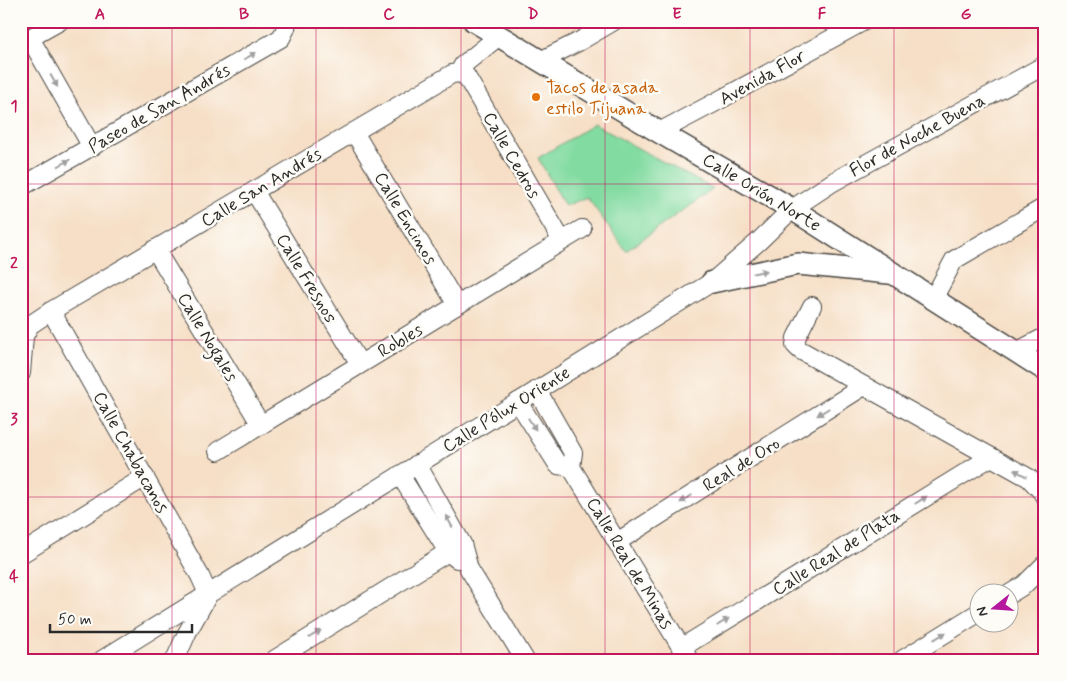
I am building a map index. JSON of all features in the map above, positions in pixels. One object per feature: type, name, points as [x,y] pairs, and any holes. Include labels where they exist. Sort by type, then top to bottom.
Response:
[{"type":"street","points":[[60,21],[26,41],[92,147]]},
{"type":"street","name":"Paseo de San Andrés","points":[[21,187],[281,38],[287,21]]},
{"type":"street","name":"Calle Orión Norte","points":[[474,21],[792,209],[1045,370]]},
{"type":"street","points":[[540,61],[614,21]]},
{"type":"street","name":"Avenida Flor","points":[[659,132],[864,21]]},
{"type":"street","name":"Calle San Andrés","points":[[23,336],[30,325],[51,311],[155,249],[452,74],[463,75],[463,64],[504,39]]},
{"type":"street","name":"Flor de Noche Buena","points":[[792,209],[833,182],[1045,65]]},
{"type":"street","name":"Calle Cedros","points":[[463,75],[562,241]]},
{"type":"street","name":"Calle Encinos","points":[[354,132],[457,305]]},
{"type":"street","name":"Calle Fresnos","points":[[254,191],[360,364]]},
{"type":"street","points":[[933,299],[954,260],[1045,207]]},
{"type":"street","name":"Calle Pólux Oriente","points":[[102,660],[712,282],[792,209]]},
{"type":"street","name":"Robles","points":[[218,451],[582,229]]},
{"type":"street","name":"Calle Nogales","points":[[155,249],[260,425]]},
{"type":"street","points":[[712,282],[798,264],[894,274]]},
{"type":"street","points":[[812,306],[796,338],[795,344],[800,350],[1029,478],[1045,496]]},
{"type":"street","name":"Calle Chabacanos","points":[[51,311],[200,576],[208,594]]},
{"type":"street","points":[[21,373],[23,336]]},
{"type":"street","points":[[1016,352],[1045,338]]},
{"type":"street","name":"Real de Oro","points":[[617,542],[864,386]]},
{"type":"street","name":"Calle Real de Minas","points":[[537,390],[573,453],[571,467],[685,654]]},
{"type":"street","name":"Calle Real de Minas","points":[[518,402],[558,465],[571,467]]},
{"type":"street","name":"Calle Real de Plata","points":[[685,654],[991,457]]},
{"type":"street","points":[[417,464],[455,548]]},
{"type":"street","points":[[400,475],[469,569],[520,658]]},
{"type":"street","points":[[21,554],[145,477]]},
{"type":"street","points":[[274,660],[455,548]]},
{"type":"street","points":[[1018,589],[1045,564]]},
{"type":"street","points":[[174,660],[208,594]]},
{"type":"street","points":[[902,660],[968,619]]},
{"type":"green space","points":[[594,124],[713,189],[626,251],[587,197],[565,206],[538,158]]},
{"type":"place","name":"Tacos de asada estilo Tijuana","points":[[536,97]]}]
